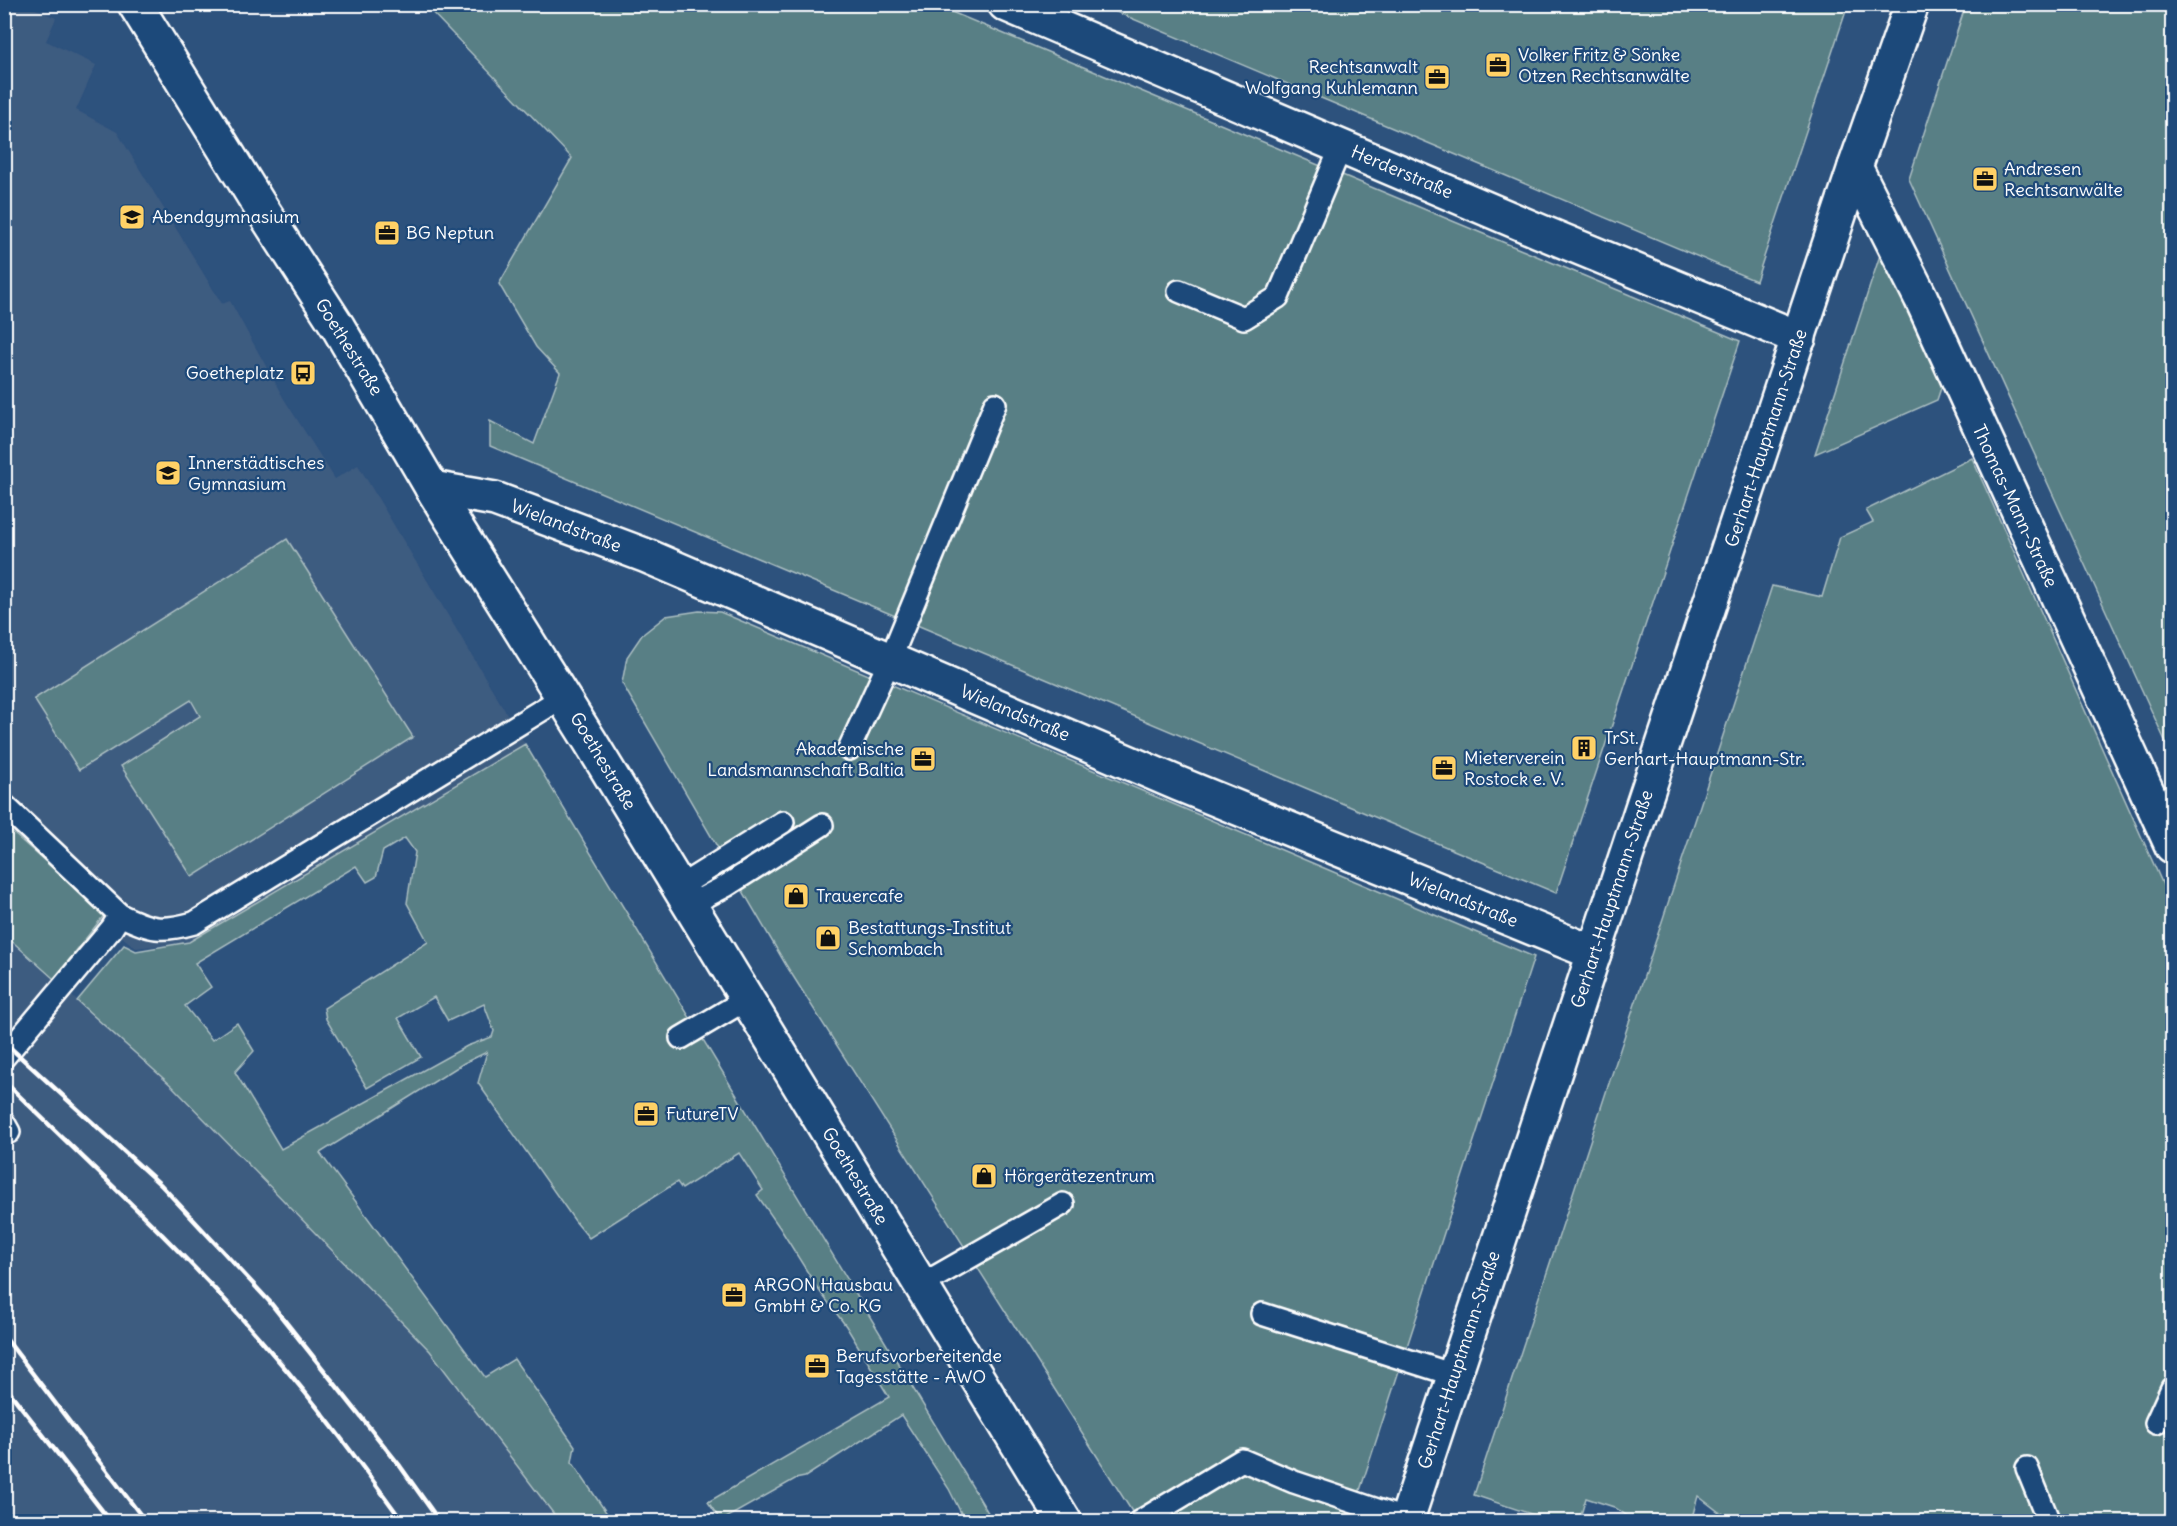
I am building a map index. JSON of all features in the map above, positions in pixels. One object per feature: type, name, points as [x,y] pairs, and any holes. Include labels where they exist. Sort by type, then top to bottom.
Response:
[{"type":"street","name":"Goethestraße","points":[[135,4],[343,336],[432,488],[563,697],[1065,1521]]},
{"type":"street","name":"Herderstraße","points":[[1005,4],[1539,231],[1799,338]]},
{"type":"street","name":"Gerhart-Hauptmann-Straße","points":[[1406,1521],[1855,167],[1912,4]]},
{"type":"street","name":"Thomas-Mann-Straße","points":[[1855,167],[1921,298],[2172,846]]},
{"type":"street","name":"Wielandstraße","points":[[432,488],[495,499],[647,556],[1179,784],[1594,953]]},
{"type":"lane","points":[[1179,291],[1244,318],[1278,297],[1341,147]]},
{"type":"lane","points":[[849,748],[890,660],[995,404]]},
{"type":"lane","points":[[4,805],[120,915],[140,925],[168,930],[194,923],[563,697]]},
{"type":"lane","points":[[684,896],[783,822]]},
{"type":"lane","points":[[684,896],[726,886],[822,825]]},
{"type":"lane","points":[[4,1057],[112,928],[120,915]]},
{"type":"lane","points":[[681,1038],[747,999]]},
{"type":"lane","points":[[921,1285],[1063,1204]]},
{"type":"lane","points":[[1262,1314],[1454,1375]]},
{"type":"lane","points":[[2156,1423],[2172,1388]]},
{"type":"lane","points":[[1139,1521],[1242,1461],[1294,1482],[1406,1521]]},
{"type":"lane","points":[[2026,1468],[2049,1521]]},
{"type":"shaded area","name":"Innerstädtisches Gymnasium","points":[[4,5],[26,5],[56,18],[46,41],[96,65],[76,110],[117,132],[222,304],[230,301],[284,399],[335,479],[358,465],[525,744],[189,942],[136,948],[5,844]]},
{"type":"shaded area","points":[[4,935],[173,1087],[430,1351],[559,1521],[5,1521]]},
{"type":"green space","points":[[1966,4],[2172,5],[2172,756],[1909,179]]},
{"type":"green space","points":[[425,5],[935,5],[1740,341],[1556,893],[490,446],[490,421],[534,444],[560,373],[536,347],[499,284],[572,158]]},
{"type":"green space","points":[[1100,5],[1848,5],[1756,281]]},
{"type":"green space","points":[[1881,252],[1942,385],[1937,400],[1815,454]]},
{"type":"green space","points":[[1972,458],[2172,905],[2172,1521],[1746,1522],[1719,1512],[1698,1496],[1691,1521],[1635,1521],[1614,1507],[1586,1498],[1579,1521],[1555,1522],[1474,1495],[1772,586],[1822,597],[1840,537],[1873,522],[1866,510]]},
{"type":"green space","points":[[287,539],[413,737],[192,877],[121,766],[200,716],[191,700],[79,770],[34,699]]},
{"type":"green space","points":[[699,611],[720,612],[1534,957],[1350,1521],[1138,1521],[786,965],[622,683],[627,657],[642,635],[666,616]]},
{"type":"green space","points":[[525,744],[993,1521],[965,1521],[949,1489],[901,1415],[805,1477],[795,1479],[721,1521],[708,1502],[889,1397],[846,1326],[818,1289],[757,1195],[763,1190],[739,1153],[682,1189],[677,1182],[589,1238],[478,1083],[487,1052],[464,1063],[320,1153],[485,1377],[514,1359],[575,1446],[572,1462],[612,1521],[559,1521],[430,1351],[173,1087],[77,1001],[124,945],[136,951],[189,942]],"holes":[[[405,838],[415,852],[407,903],[428,942],[324,1008],[326,1019],[367,1088],[421,1057],[398,1018],[434,997],[448,1021],[484,1004],[494,1031],[492,1037],[467,1046],[281,1149],[235,1072],[254,1051],[237,1023],[212,1040],[185,1006],[211,987],[195,963],[356,866],[367,882],[376,877],[383,851]]]},
{"type":"green space","points":[[5,826],[105,914],[54,979],[5,935]]},
{"type":"railway","points":[[4,1042],[161,1185],[269,1301],[400,1466],[440,1522]]},
{"type":"railway","points":[[4,1081],[141,1214],[241,1317],[323,1415],[403,1522]]},
{"type":"railway","points":[[4,1336],[146,1522]]},
{"type":"railway","points":[[4,1385],[111,1522]]},
{"type":"place","name":"Volker Fritz & Sönke Otzen Rechtsanwälte","points":[[1498,65]]},
{"type":"place","name":"Rechtsanwalt Wolfgang Kuhlemann","points":[[1437,77]]},
{"type":"place","name":"Andresen Rechtsanwälte","points":[[1985,179]]},
{"type":"place","name":"Abendgymnasium","points":[[132,217]]},
{"type":"place","name":"BG Neptun","points":[[387,233]]},
{"type":"place","name":"Goetheplatz","points":[[303,373]]},
{"type":"place","name":"Innerstädtisches Gymnasium","points":[[168,473]]},
{"type":"place","name":"TrSt. Gerhart-Hauptmann-Str.","points":[[1584,748]]},
{"type":"place","name":"Akademische Landsmannschaft Baltia","points":[[923,759]]},
{"type":"place","name":"Mieterverein Rostock e. V.","points":[[1444,768]]},
{"type":"place","name":"Trauercafe","points":[[796,896]]},
{"type":"place","name":"Bestattungs-Institut Schombach","points":[[828,938]]},
{"type":"place","name":"FutureTV","points":[[646,1114]]},
{"type":"place","name":"Hörgerätezentrum","points":[[984,1176]]},
{"type":"place","name":"ARGON Hausbau GmbH & Co. KG","points":[[734,1295]]},
{"type":"place","name":"Berufsvorbereitende Tagesstätte - AWO","points":[[817,1366]]}]
